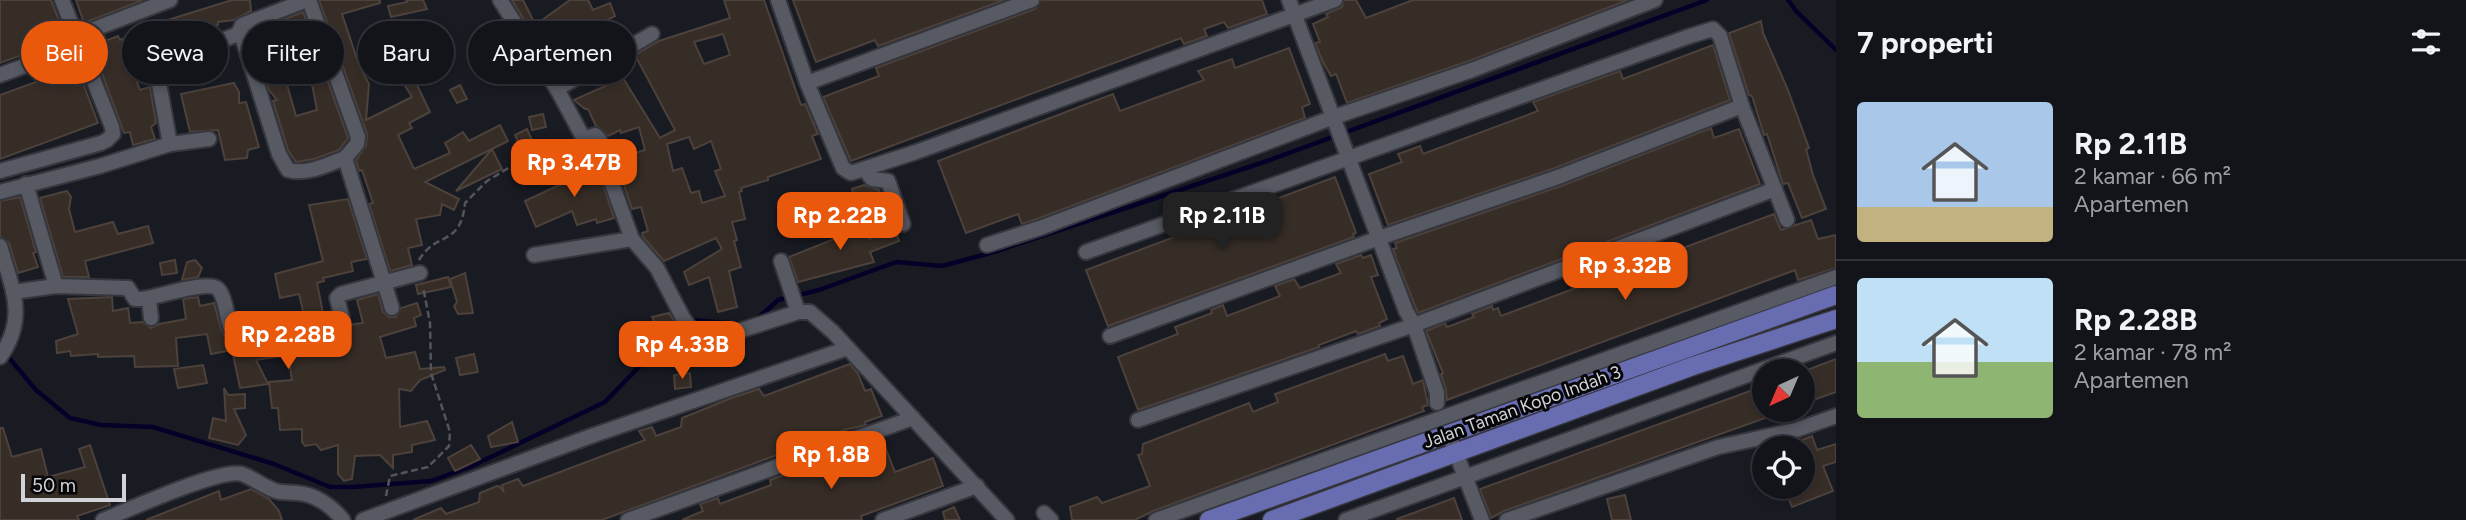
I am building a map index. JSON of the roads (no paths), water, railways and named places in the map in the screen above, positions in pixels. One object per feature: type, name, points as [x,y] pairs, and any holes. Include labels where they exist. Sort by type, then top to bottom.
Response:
[{"type":"main road","name":"Jalan Taman Kopo Indah 3","points":[[1272,520],[1452,443],[1652,352],[1776,317],[1836,295]]},
{"type":"main road","points":[[1776,317],[1783,335]]},
{"type":"main road","name":"Jalan Taman Kopo Indah 3","points":[[1209,520],[1836,319]]},
{"type":"street","points":[[62,0],[70,21]]},
{"type":"street","points":[[108,28],[170,0]]},
{"type":"street","points":[[170,144],[156,67],[239,33],[242,25],[308,0],[358,137],[358,144],[345,158],[309,171],[297,173],[288,170],[279,154],[244,37],[239,33]]},
{"type":"street","points":[[500,0],[557,89],[584,139],[594,135],[599,139],[632,239],[657,268],[685,322],[694,333],[714,340],[796,309],[810,312],[822,320],[1007,520]]},
{"type":"street","points":[[778,0],[807,82],[843,168],[851,173],[1335,0]]},
{"type":"street","points":[[807,82],[1032,0]]},
{"type":"street","points":[[1289,0],[1349,155],[1437,393],[1442,418],[1482,520]]},
{"type":"street","points":[[988,245],[1472,71],[1655,0]]},
{"type":"street","points":[[1086,252],[1349,155],[1713,29],[1720,36],[1742,106],[1787,220]]},
{"type":"street","points":[[557,89],[652,34]]},
{"type":"street","points":[[0,75],[21,66]]},
{"type":"street","points":[[0,171],[101,143],[111,137],[112,127],[95,84]]},
{"type":"street","points":[[1110,336],[1379,238],[1558,177],[1742,106]]},
{"type":"street","points":[[0,192],[100,166],[170,144],[209,139]]},
{"type":"street","points":[[345,158],[392,308]]},
{"type":"street","points":[[864,169],[872,179],[888,181],[903,224]]},
{"type":"street","points":[[26,184],[56,286]]},
{"type":"street","points":[[1138,420],[1410,326],[1775,189]]},
{"type":"street","points":[[534,255],[632,239]]},
{"type":"street","points":[[0,246],[17,316],[10,343],[0,357]]},
{"type":"street","points":[[781,261],[796,309]]},
{"type":"street","points":[[13,292],[56,286],[128,288],[135,299],[149,299],[201,286],[215,287],[220,290],[230,326],[233,331],[240,331],[339,321],[342,318],[339,296],[421,274]]},
{"type":"street","points":[[1156,520],[1442,418],[1652,352],[1836,277]]},
{"type":"street","points":[[149,299],[151,318]]},
{"type":"street","points":[[1346,520],[1836,343]]},
{"type":"street","points":[[363,520],[607,431],[848,348]]},
{"type":"street","points":[[1517,518],[1718,447],[1796,430],[1836,416]]},
{"type":"street","points":[[628,520],[913,418]]},
{"type":"street","points":[[103,520],[205,480],[232,473],[241,474],[278,492],[312,496],[328,505],[343,520]]},
{"type":"street","points":[[883,520],[977,486]]},
{"type":"waterway","points":[[758,318],[778,300],[819,290],[896,262],[942,266],[994,252],[1270,160],[1707,0]]},
{"type":"waterway","points":[[1788,0],[1836,50]]},
{"type":"waterway","points":[[5,353],[36,390],[70,418],[101,425],[153,427],[274,464],[330,487],[353,487],[431,481],[472,466],[605,402],[665,340],[690,320],[740,324]]}]
